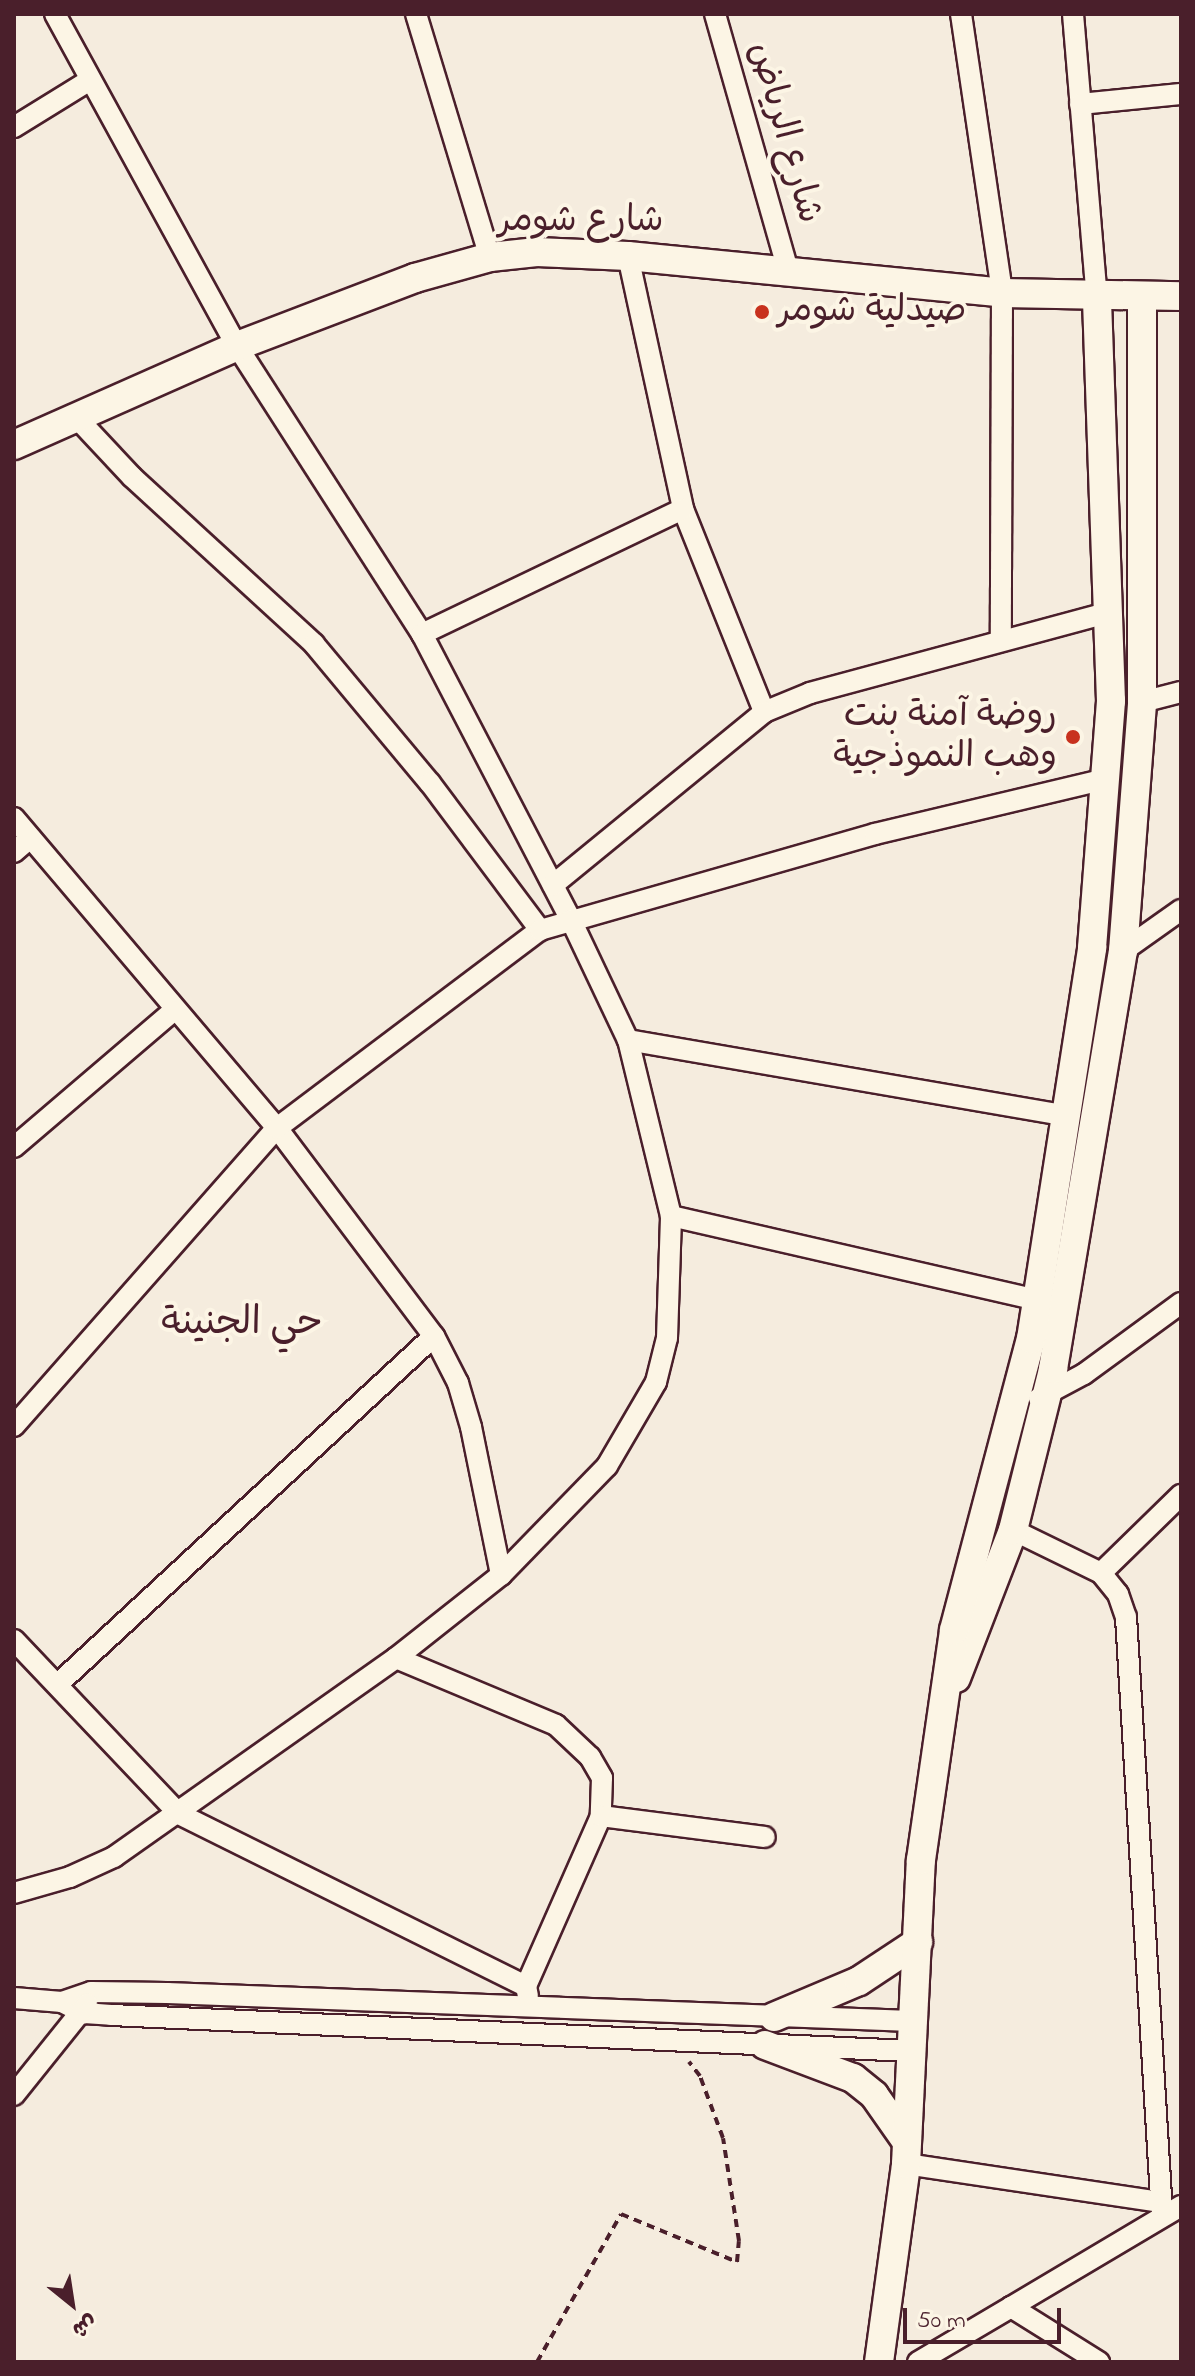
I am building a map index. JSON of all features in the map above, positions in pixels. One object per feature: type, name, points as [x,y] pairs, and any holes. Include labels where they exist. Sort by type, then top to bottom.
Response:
[{"type":"street","points":[[14,1893],[114,1857],[396,1658],[501,1575],[607,1466],[656,1382],[672,1300],[671,1216],[628,1040],[571,920],[422,634],[237,346],[55,14]]},
{"type":"street","points":[[416,14],[490,257]]},
{"type":"street","name":"شارع الرياض","points":[[715,14],[788,271]]},
{"type":"street","points":[[961,14],[1002,293],[1001,639]]},
{"type":"street","points":[[879,2362],[906,2153],[921,1860],[954,1630],[1015,1406],[1037,1300],[1092,948],[1106,779],[1110,612],[1097,298],[1073,14]]},
{"type":"street","points":[[14,127],[90,80]]},
{"type":"street","points":[[1080,104],[1181,94]]},
{"type":"street","name":"شارع شومر","points":[[14,445],[237,346],[415,278],[490,257],[537,252],[628,256],[1002,293],[1097,298],[1181,296]]},
{"type":"street","points":[[628,256],[683,509],[764,712]]},
{"type":"street","points":[[943,1708],[1013,1530],[1047,1396],[1123,951],[1142,702],[1142,297]]},
{"type":"street","points":[[75,416],[132,477],[314,644],[430,783],[540,930]]},
{"type":"street","points":[[422,634],[683,509]]},
{"type":"street","points":[[553,885],[764,712],[810,693],[1110,612]]},
{"type":"street","points":[[1142,702],[1181,692]]},
{"type":"street","points":[[14,1426],[277,1128],[540,930],[888,831],[1106,779]]},
{"type":"street","points":[[14,818],[173,1011],[277,1128],[434,1336],[458,1383],[471,1427],[501,1575]]},
{"type":"street","points":[[14,852],[30,838]]},
{"type":"street","points":[[1123,951],[1181,910]]},
{"type":"street","points":[[14,1147],[173,1011]]},
{"type":"street","points":[[628,1040],[1066,1116]]},
{"type":"street","points":[[671,1216],[1037,1300]]},
{"type":"street","points":[[1015,1406],[1047,1396],[1181,1303]]},
{"type":"street","points":[[58,1684],[434,1336]]},
{"type":"street","points":[[1101,1573],[1181,1495]]},
{"type":"street","points":[[1013,1530],[1101,1573],[1118,1594],[1126,1617],[1134,1686],[1168,2208]]},
{"type":"street","points":[[14,1640],[179,1814],[526,1986]]},
{"type":"street","points":[[396,1658],[556,1725],[599,1771],[605,1794],[601,1816],[526,1986],[534,2035]]},
{"type":"street","points":[[601,1816],[765,1837]]},
{"type":"street","points":[[774,2017],[859,1981],[918,1942]]},
{"type":"street","points":[[62,2002],[91,1992],[911,2021]]},
{"type":"street","points":[[14,2095],[84,2013],[91,1992]]},
{"type":"street","points":[[14,1998],[62,2002],[84,2013],[910,2051]]},
{"type":"street","points":[[765,2045],[853,2078],[874,2095],[906,2153],[1168,2208]]},
{"type":"street","points":[[918,2362],[1168,2208]]},
{"type":"street","points":[[1011,2307],[1099,2362]]},
{"type":"path","points":[[537,2362],[621,2214],[737,2262],[739,2241],[723,2138],[700,2076],[672,2042]]},
{"type":"place","name":"صيدلية شومر","points":[[762,312]]},
{"type":"place","name":"روضة آمنة بنت وهب النموذجية","points":[[1073,737]]},
{"type":"district","name":"حي الجنينة","points":[[242,1325]]}]
